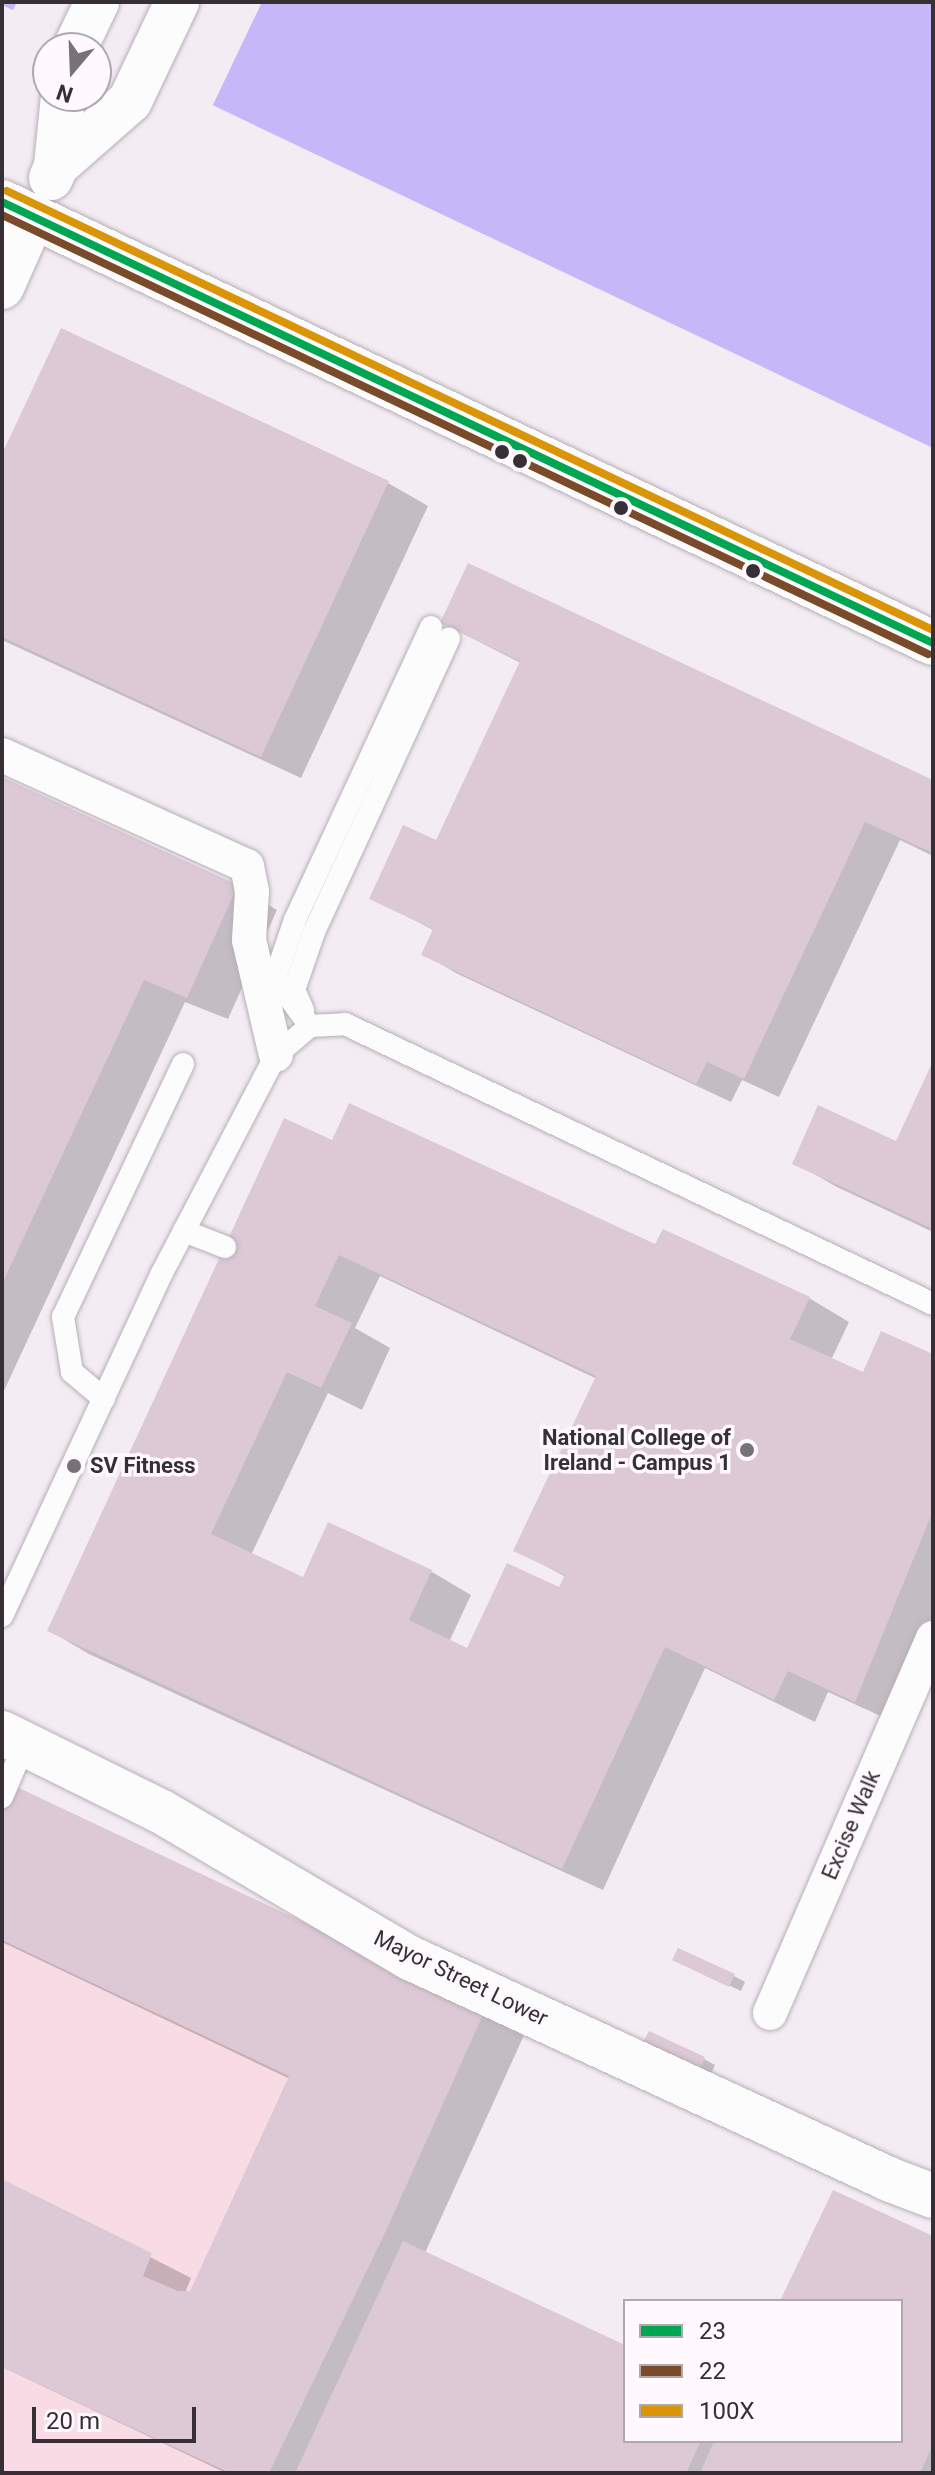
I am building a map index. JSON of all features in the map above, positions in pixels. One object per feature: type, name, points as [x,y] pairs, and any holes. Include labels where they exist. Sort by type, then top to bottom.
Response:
[{"type":"main road","points":[[83,32],[97,2]]},
{"type":"main road","points":[[2,287],[18,209],[56,166],[130,101],[177,2]]},
{"type":"main road","points":[[56,166],[61,112]]},
{"type":"main road","points":[[18,209],[933,643]]},
{"type":"main road","name":"Mayor Street Lower","points":[[13,1739],[162,1812],[378,1950],[933,2196]]},
{"type":"street","points":[[2,755],[247,866],[252,891],[249,940],[276,1055]]},
{"type":"street","name":"Excise Walk","points":[[770,2013],[933,1638]]},
{"type":"lane","points":[[310,1026],[275,978],[295,920],[440,633]]},
{"type":"lane","points":[[2,1616],[184,1231],[276,1055],[310,1026],[345,1024],[933,1304]]},
{"type":"lane","points":[[104,1399],[72,1372],[63,1317],[183,1064]]},
{"type":"lane","points":[[184,1231],[225,1247]]},
{"type":"lane","points":[[2,1797],[13,1739]]},
{"type":"shaded area","points":[[2,2],[933,2],[933,448],[112,57],[112,32],[59,32],[2,5]]},
{"type":"shaded area","points":[[2,1940],[289,2076],[190,2291],[178,2291],[143,2276],[152,2253],[2,2179]]},
{"type":"shaded area","points":[[2,2367],[127,2426],[230,2473],[2,2473]]},
{"type":"pier","points":[[17,2],[262,2],[211,109],[112,62],[112,32],[49,32],[11,14]]},
{"type":"building","points":[[61,328],[389,481],[261,757],[2,637],[2,454]]},
{"type":"building","points":[[468,563],[933,780],[933,853],[865,822],[744,1079],[707,1062],[696,1084],[421,955],[433,929],[369,899],[403,825],[436,840],[520,661],[440,623]]},
{"type":"building","points":[[2,777],[238,885],[187,998],[144,980],[2,1284]]},
{"type":"building","points":[[933,1061],[933,1229],[792,1164],[818,1105],[896,1141]]},
{"type":"building","name":"National College of Ireland - Campus 1","points":[[349,1103],[655,1244],[663,1229],[810,1297],[790,1339],[863,1372],[881,1331],[933,1354],[933,1511],[855,1702],[788,1671],[774,1700],[665,1647],[562,1869],[47,1631],[284,1118],[332,1140]],"holes":[[[339,1255],[596,1376],[513,1551],[565,1575],[559,1587],[507,1563],[467,1648],[409,1620],[432,1570],[328,1522],[303,1577],[211,1534],[287,1372],[321,1388],[352,1323],[315,1306]]]},
{"type":"building","points":[[2,1780],[486,2008],[385,2233],[269,2473],[230,2473],[2,2367],[2,2179],[152,2253],[143,2276],[178,2291],[190,2291],[289,2076],[2,1940]]},
{"type":"building","points":[[678,1948],[735,1974],[729,1987],[672,1960]]},
{"type":"building","points":[[649,2031],[705,2057],[700,2069],[643,2042]]},
{"type":"building","points":[[833,2190],[933,2236],[933,2445],[920,2473],[700,2473],[713,2443],[903,2443],[903,2299],[781,2299]]},
{"type":"building","points":[[403,2241],[623,2344],[623,2443],[700,2443],[686,2473],[296,2471]]},
{"type":"transit line","name":"100X","points":[[7,191],[933,630]]},
{"type":"transit line","name":"23","points":[[2,202],[933,643]]},
{"type":"transit line","name":"22","points":[[2,215],[928,654]]},
{"type":"place","name":"National College of Ireland - Campus 1","points":[[747,1450]]},
{"type":"place","name":"SV Fitness","points":[[74,1466]]}]
